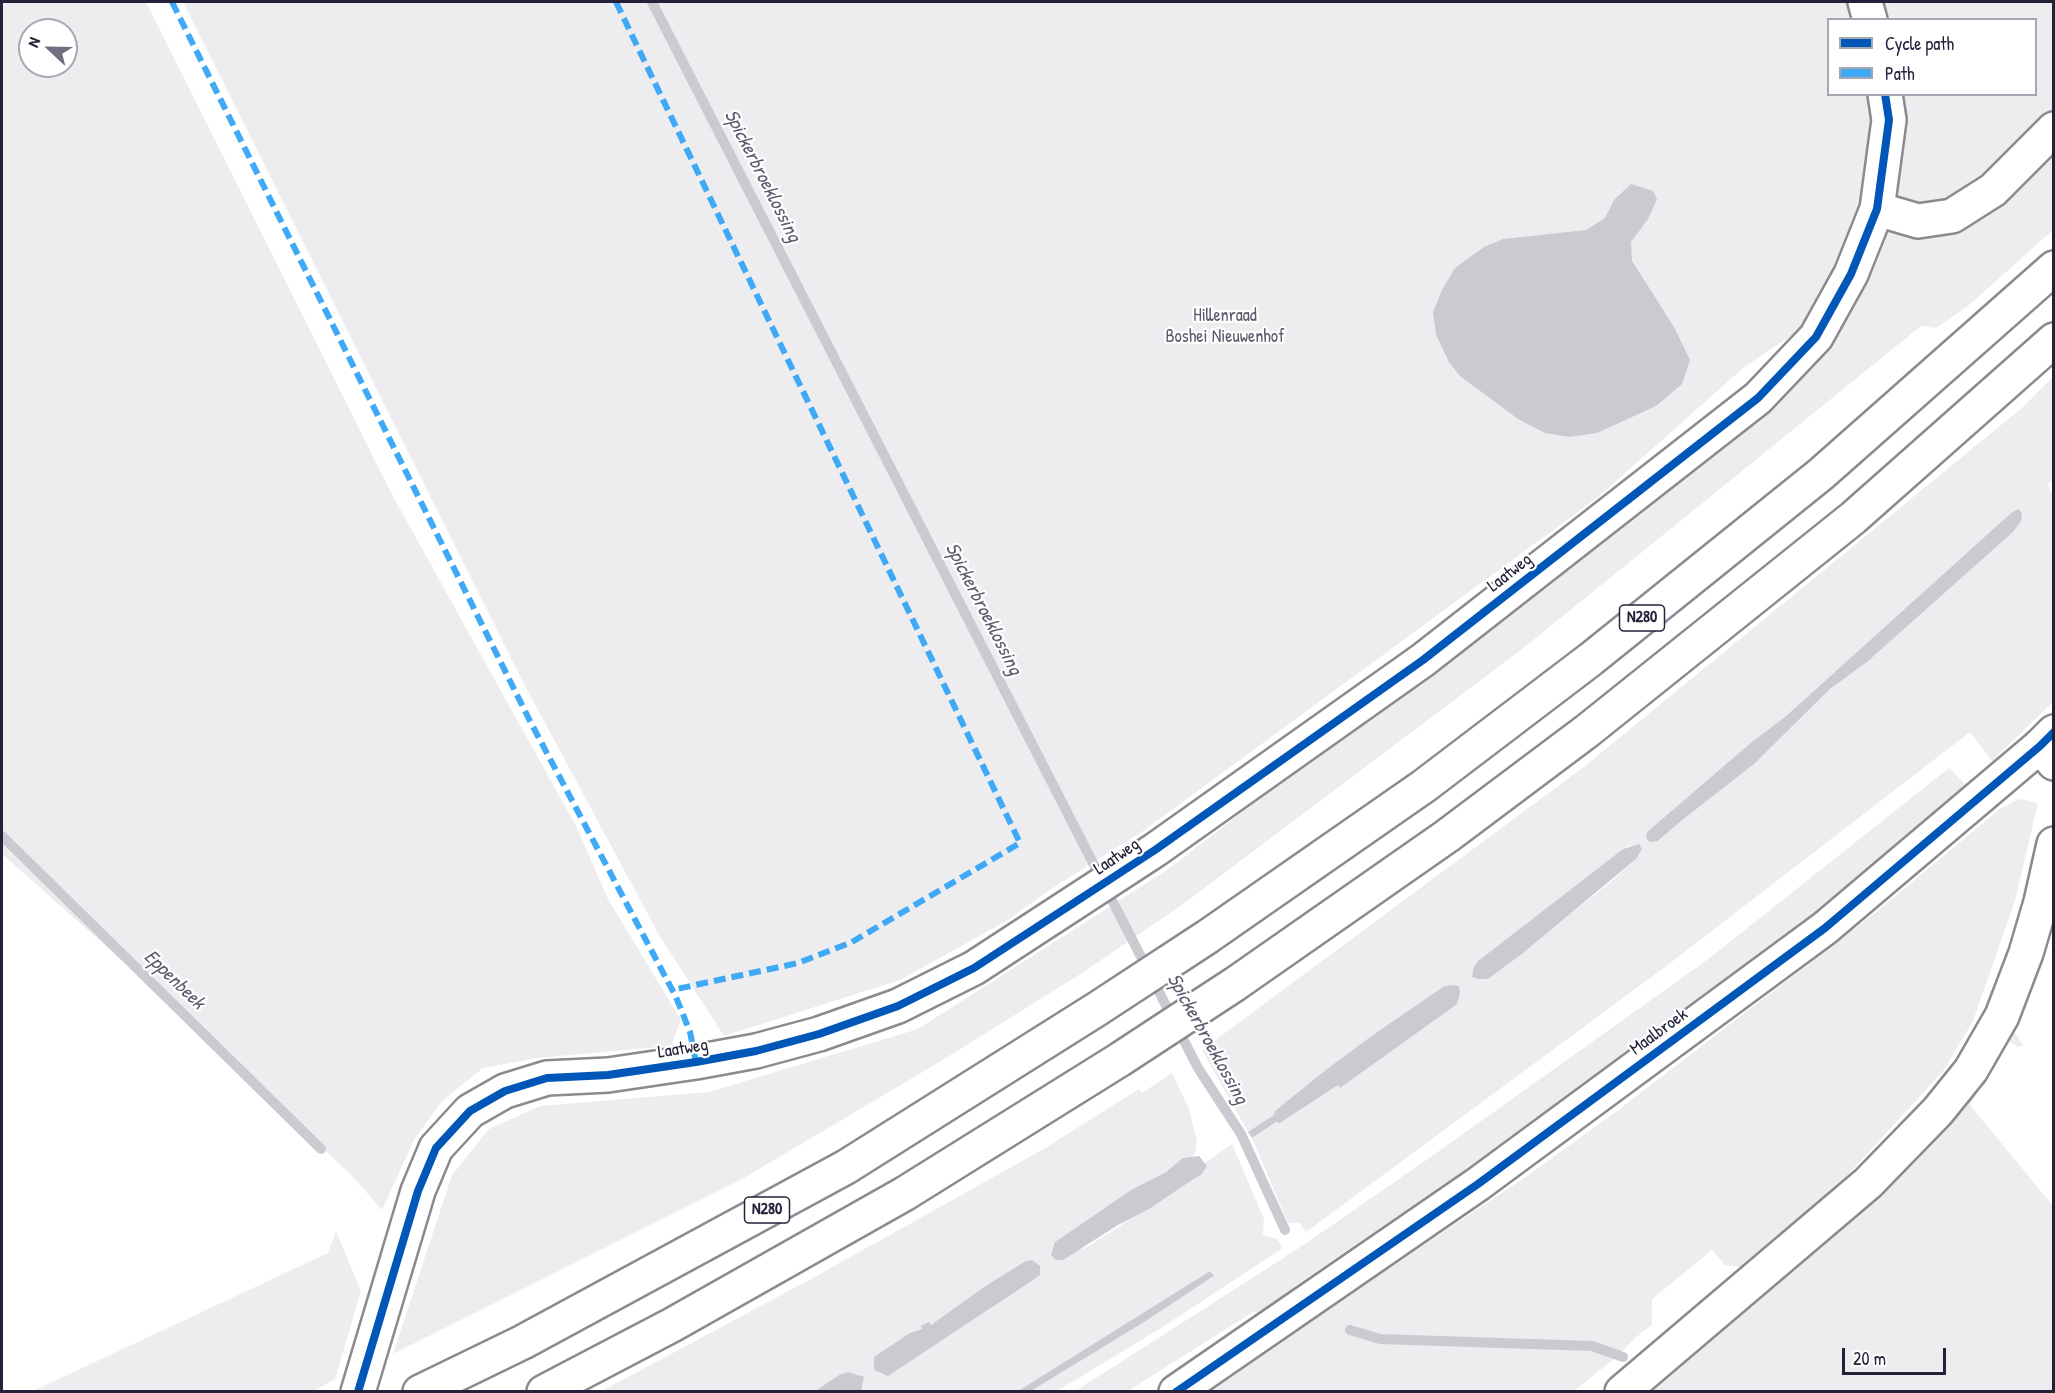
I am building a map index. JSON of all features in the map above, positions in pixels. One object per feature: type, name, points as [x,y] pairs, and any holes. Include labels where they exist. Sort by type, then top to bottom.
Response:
[{"type":"main road","points":[[1865,2],[1869,18]]},
{"type":"main road","name":"Laatweg","points":[[358,1392],[418,1191],[436,1148],[470,1111],[505,1091],[547,1078],[608,1075],[696,1062],[756,1051],[819,1034],[898,1006],[965,973],[1058,915],[1155,850],[1424,660],[1758,398],[1816,337],[1851,274],[1877,210],[1889,120],[1885,96]]},
{"type":"main road","points":[[1877,210],[1918,221],[1952,216],[1994,190],[2054,129]]},
{"type":"main road","name":"N280","points":[[423,1391],[523,1342],[846,1167],[1098,1009],[1207,937],[1424,786],[1592,659],[1821,474],[2054,268]]},
{"type":"main road","points":[[544,1392],[672,1325],[904,1194],[1119,1060],[1235,984],[1447,836],[1614,709],[1853,518],[2054,340]]},
{"type":"main road","name":"Maalbroek","points":[[1176,1392],[1478,1184],[1825,928],[2049,747]]},
{"type":"main road","points":[[1622,1392],[1868,1183],[1938,1111],[1971,1070],[2002,1016],[2026,952],[2041,902],[2054,844]]},
{"type":"green space","points":[[2,2],[146,2],[390,491],[576,826],[608,899],[681,1020],[671,1046],[537,1058],[483,1068],[442,1101],[414,1140],[382,1210],[353,1177],[190,1021],[2,854]]},
{"type":"green space","name":"Hillenraad Boshei Nieuwenhof","points":[[183,2],[2053,2],[2053,230],[1968,306],[1936,328],[1921,326],[1526,646],[1186,902],[1082,973],[941,1061],[744,1178],[393,1354],[452,1175],[489,1129],[540,1106],[709,1092],[918,1029],[1167,870],[1781,395],[1846,299],[1743,368],[1597,498],[1143,831],[1048,891],[1008,920],[900,980],[724,1036],[659,935],[524,684]]},
{"type":"green space","points":[[2053,377],[2053,483],[2050,481],[2048,485],[2054,498],[2053,702],[1992,761],[1970,732],[1669,964],[1306,1232],[1300,1223],[1288,1223],[1252,1138],[1276,1122],[1280,1123],[1338,1085],[1340,1088],[1375,1063],[1373,1035],[1327,1069],[1274,1115],[1248,1132],[1202,1050],[1585,766],[2023,407]],"holes":[[[2018,509],[2021,521],[2013,532],[1867,662],[1830,689],[1754,764],[1659,841],[1647,832],[1753,741],[1785,717]],[[1630,845],[1636,859],[1612,881],[1488,979],[1478,979],[1474,967],[1478,961]]]},
{"type":"green space","points":[[1949,768],[1967,786],[1911,840],[1690,1015],[1295,1286],[1284,1300],[1264,1313],[1253,1312],[1128,1391],[1074,1392],[1299,1248],[1707,960]]},
{"type":"green space","points":[[2019,799],[2038,803],[2015,901],[1973,1021],[1944,1070],[1842,1181],[1740,1267],[1725,1265],[1712,1250],[1652,1299],[1652,1325],[1574,1391],[1200,1392],[1527,1176],[1617,1111],[1876,912],[2001,808]]},
{"type":"green space","points":[[2010,1025],[2023,1045],[2018,1047],[2008,1041],[1970,1105],[2053,1206],[2053,1391],[1635,1392]]},
{"type":"green space","points":[[1172,1073],[1189,1109],[1197,1141],[1195,1154],[1131,1190],[1055,1242],[1084,1249],[1201,1174],[1207,1166],[1205,1163],[1232,1144],[1264,1219],[1263,1235],[1277,1239],[1283,1248],[1158,1330],[1057,1391],[1031,1391],[1213,1277],[1210,1271],[1018,1391],[861,1391],[864,1378],[848,1372],[839,1375],[815,1391],[600,1392],[811,1279],[1042,1150],[1139,1089],[1142,1093]],"holes":[[[984,1287],[929,1348],[888,1375],[910,1333],[922,1329],[921,1326],[931,1325]]]},
{"type":"green space","points":[[336,1231],[361,1291],[335,1379],[314,1391],[33,1391],[328,1253]]},
{"type":"shaded area","points":[[1631,184],[1653,191],[1657,199],[1648,219],[1631,242],[1632,261],[1674,327],[1690,360],[1682,384],[1656,406],[1597,433],[1569,437],[1545,433],[1518,419],[1460,376],[1449,362],[1436,335],[1433,312],[1455,268],[1484,247],[1503,239],[1586,230],[1605,218],[1614,200]]},
{"type":"shaded area","points":[[2018,509],[2022,513],[2021,521],[2013,532],[1867,662],[1830,689],[1754,764],[1658,841],[1650,842],[1646,838],[1647,832],[1753,741],[1785,717]]},
{"type":"shaded area","points":[[1639,844],[1642,849],[1636,859],[1523,953],[1488,979],[1472,977],[1478,961],[1623,849]]},
{"type":"shaded area","points":[[1459,986],[1457,1004],[1340,1088],[1338,1085],[1280,1123],[1276,1122],[1252,1138],[1248,1132],[1274,1115],[1275,1111],[1327,1069],[1443,987]]},
{"type":"shaded area","points":[[1199,1156],[1207,1166],[1202,1174],[1149,1209],[1118,1225],[1063,1260],[1056,1260],[1051,1255],[1055,1242],[1131,1190],[1166,1172],[1183,1158]]},
{"type":"shaded area","points":[[1032,1260],[1040,1266],[1040,1275],[1030,1282],[888,1376],[874,1370],[874,1357],[910,1333],[922,1329],[921,1326],[929,1322],[931,1325],[984,1287],[1026,1261]]},
{"type":"shaded area","points":[[1210,1271],[1214,1276],[1144,1322],[1031,1391],[1018,1391]]},
{"type":"shaded area","points":[[848,1372],[864,1377],[861,1391],[815,1391],[839,1375]]},
{"type":"waterway","name":"Spickerbroeklossing","points":[[652,2],[1198,1068],[1241,1134],[1285,1230]]},
{"type":"waterway","name":"Eppenbeek","points":[[2,836],[321,1149]]},
{"type":"waterway","name":"Spickerbroeklossing","points":[[1350,1330],[1380,1339],[1592,1346],[1623,1357]]},
{"type":"marked path","points":[[172,2],[530,721],[676,997],[690,1032],[696,1062]]},
{"type":"marked path","points":[[616,2],[1020,843],[852,942],[798,963],[672,990]]},
{"type":"cycle path","points":[[358,1392],[418,1191],[436,1148],[470,1111],[505,1091],[547,1078],[608,1075],[696,1062],[756,1051],[819,1034],[898,1006],[974,968],[1155,850],[1423,660],[1758,398],[1816,337],[1851,274],[1877,209],[1889,120],[1885,96]]},
{"type":"cycle path","points":[[1176,1392],[1478,1184],[1825,928],[2054,732]]}]
